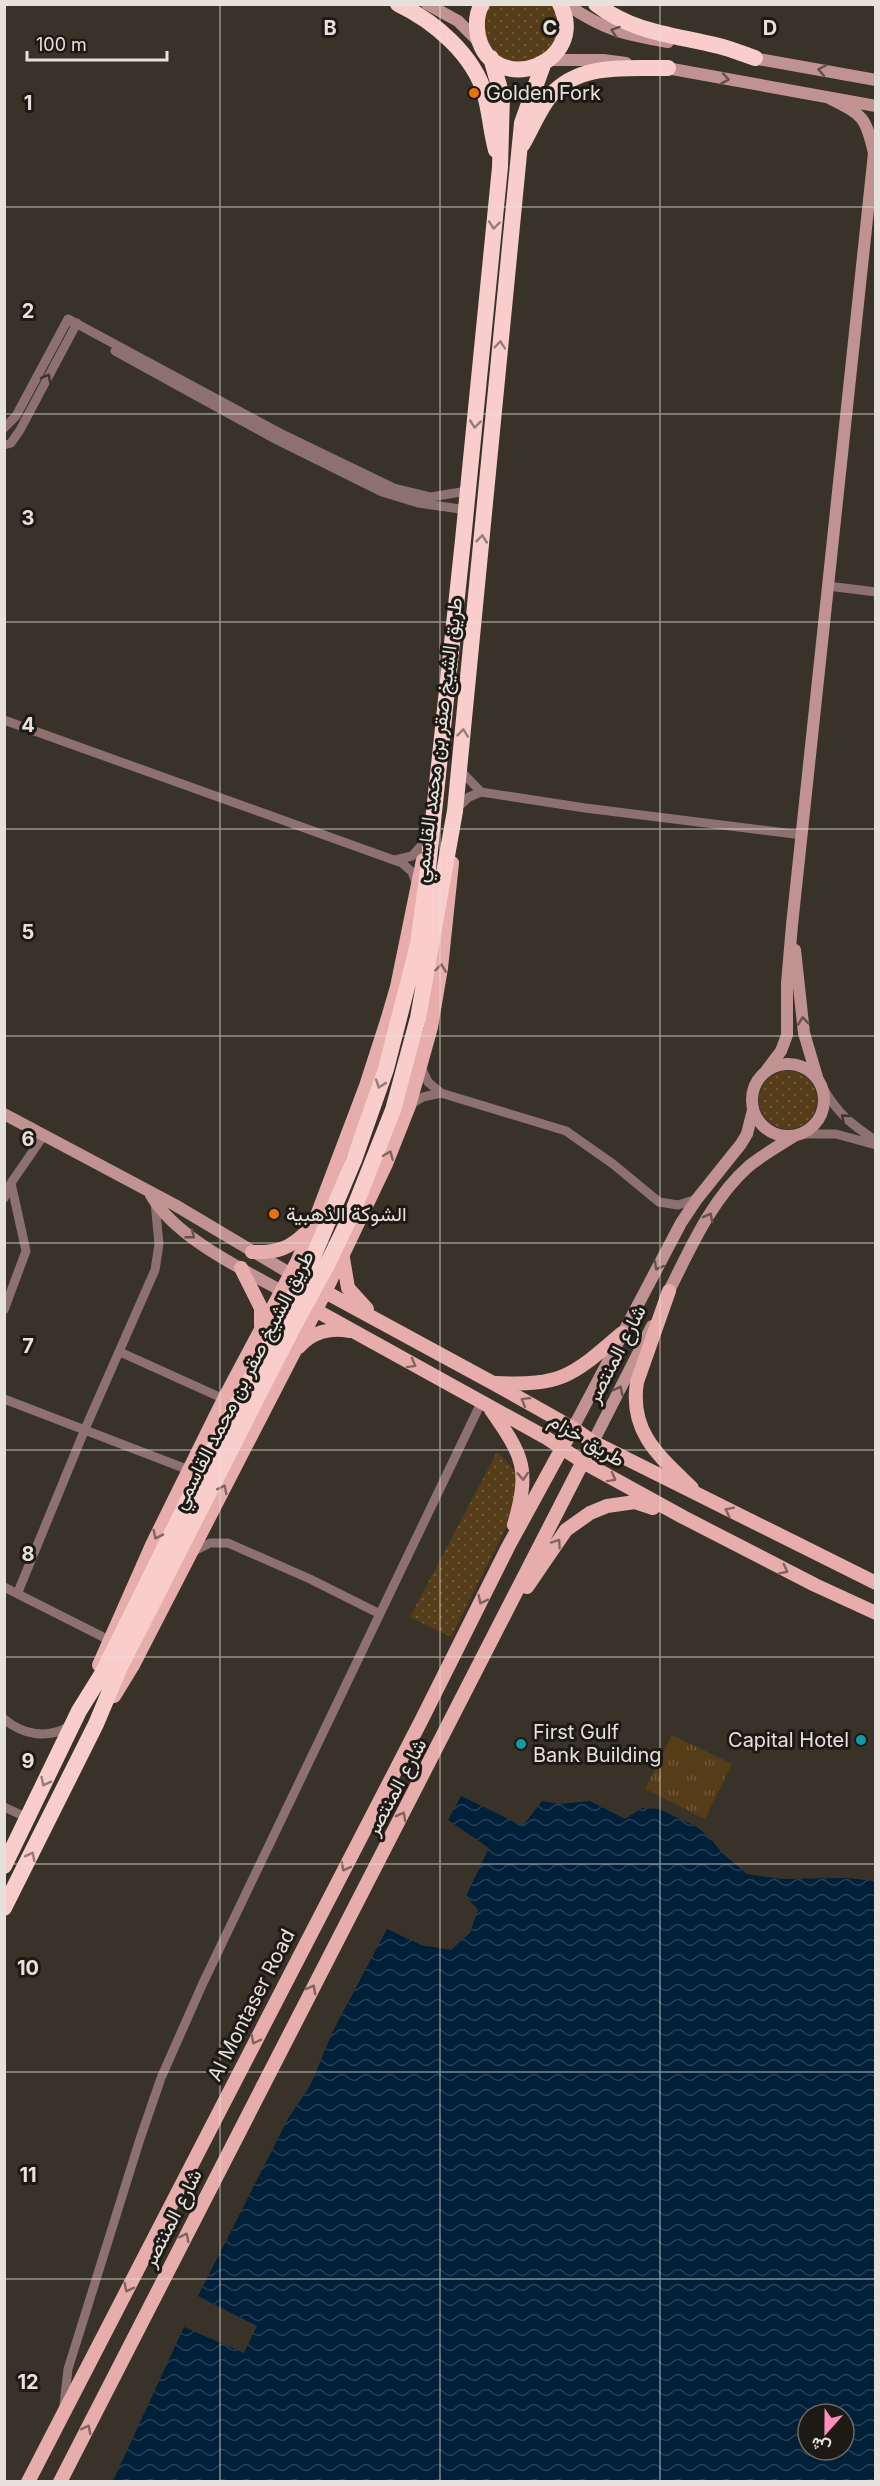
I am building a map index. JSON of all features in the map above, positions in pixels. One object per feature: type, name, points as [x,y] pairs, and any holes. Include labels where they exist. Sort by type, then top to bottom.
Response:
[{"type":"highway","points":[[398,4],[439,28],[478,79],[485,94],[500,167]]},
{"type":"highway","points":[[482,4],[476,27],[480,43],[491,58],[504,67],[520,70],[536,67],[547,61]]},
{"type":"highway","name":"طريق الشيخ صقر بن محمد القاسمي","points":[[4,1866],[76,1717],[102,1674],[210,1456],[362,1190],[393,1110],[418,1018],[453,833],[522,123],[547,61],[560,46],[566,30],[564,13],[560,4]]},
{"type":"highway","points":[[596,4],[626,23],[650,32],[720,46],[755,58]]},
{"type":"highway","name":"طريق الشيخ صقر بن محمد القاسمي","points":[[319,1265],[386,1069],[418,944],[463,540],[500,167],[502,96],[491,58]]},
{"type":"highway","points":[[520,148],[549,97],[568,80],[596,69],[668,68]]},
{"type":"highway","name":"طريق الشيخ صقر بن محمد القاسمي","points":[[4,1908],[96,1724],[120,1667],[284,1329]]},
{"type":"main road","points":[[76,1717],[152,1545],[291,1274],[313,1226],[363,1096],[397,987],[432,821]]},
{"type":"main road","points":[[96,1724],[133,1665],[325,1292],[386,1164],[409,1106],[431,1027],[451,884],[453,833]]},
{"type":"main road","points":[[252,1252],[270,1253],[291,1246],[313,1226]]},
{"type":"main road","points":[[343,1254],[348,1288],[379,1320]]},
{"type":"main road","points":[[241,1268],[261,1308],[260,1332]]},
{"type":"main road","name":"طريق خزام","points":[[291,1274],[493,1383],[573,1428],[593,1443],[874,1582]]},
{"type":"main road","name":"طريق خزام","points":[[282,1291],[683,1517],[815,1585],[876,1613]]},
{"type":"main road","points":[[669,1291],[637,1382],[635,1395],[637,1414],[644,1434],[656,1452],[702,1497]]},
{"type":"main road","points":[[293,1353],[316,1334],[331,1329],[346,1330],[361,1335]]},
{"type":"main road","points":[[493,1383],[538,1383],[568,1375],[584,1366],[622,1333]]},
{"type":"main road","points":[[485,1405],[511,1438],[522,1463],[524,1490],[508,1547]]},
{"type":"main road","name":"شارع المنتصر","points":[[508,1547],[573,1428]]},
{"type":"main road","name":"شارع المنتصر","points":[[60,2481],[593,1443]]},
{"type":"main road","points":[[499,1625],[566,1530],[590,1513],[607,1506],[635,1502],[683,1517]]},
{"type":"main road","name":"Al Montaser Road","points":[[28,2481],[421,1721],[508,1547]]},
{"type":"street","points":[[427,4],[458,21],[480,43]]},
{"type":"street","points":[[566,4],[604,28],[621,34],[876,80]]},
{"type":"street","points":[[547,61],[603,60],[668,68],[876,106]]},
{"type":"street","points":[[827,97],[861,116],[867,125],[875,152],[792,925],[787,983],[787,1035],[781,1051],[753,1089],[753,1110],[766,1129],[776,1135],[836,1134],[876,1143]]},
{"type":"street","points":[[4,428],[16,416],[72,325]]},
{"type":"street","points":[[4,445],[11,443],[20,430],[72,325]]},
{"type":"street","points":[[72,325],[280,433],[394,488],[431,497],[461,492]]},
{"type":"street","points":[[72,325],[275,439],[382,492],[418,503],[460,509]]},
{"type":"street","points":[[828,586],[876,592]]},
{"type":"street","points":[[4,720],[395,860],[412,872],[417,885]]},
{"type":"street","points":[[459,768],[466,779],[481,792]]},
{"type":"street","points":[[455,811],[469,797],[481,792],[585,808],[802,835]]},
{"type":"street","points":[[395,860],[412,856],[428,838]]},
{"type":"street","points":[[792,925],[804,1033],[825,1099],[818,1121],[799,1134]]},
{"type":"street","points":[[421,1064],[428,1082],[441,1093],[566,1131],[614,1164],[659,1202],[678,1205],[697,1199]]},
{"type":"street","points":[[766,1071],[787,1064],[808,1070],[820,1083],[835,1109],[876,1143]]},
{"type":"street","points":[[409,1106],[423,1097],[441,1093]]},
{"type":"street","name":"شارع المنتصر","points":[[573,1428],[681,1223],[741,1144],[747,1134],[753,1110]]},
{"type":"street","points":[[4,1114],[153,1198],[175,1205],[291,1274]]},
{"type":"street","name":"شارع المنتصر","points":[[593,1443],[716,1203],[747,1168],[765,1154],[799,1134]]},
{"type":"street","points":[[4,1198],[11,1183],[44,1135]]},
{"type":"street","points":[[4,1310],[26,1251],[11,1183]]},
{"type":"street","points":[[153,1198],[190,1235],[282,1291]]},
{"type":"street","points":[[18,1592],[85,1429],[158,1262],[159,1244],[153,1198]]},
{"type":"street","points":[[120,1352],[225,1399]]},
{"type":"street","points":[[4,1399],[189,1470]]},
{"type":"street","points":[[63,2410],[68,2369],[161,2078],[202,1983],[380,1614],[485,1405]]},
{"type":"street","points":[[188,1556],[210,1543],[228,1543],[310,1579],[380,1614]]},
{"type":"street","points":[[4,1587],[18,1592],[109,1640]]},
{"type":"street","points":[[4,1719],[21,1730],[45,1735],[60,1731],[76,1717]]},
{"type":"street","points":[[45,1735],[57,1758]]},
{"type":"street","points":[[4,1807],[28,1818]]},
{"type":"green space","points":[[490,5],[552,5],[559,22],[557,36],[551,48],[542,56],[530,61],[518,63],[505,60],[495,52],[484,31],[484,17]]},
{"type":"green space","points":[[788,1071],[799,1073],[812,1084],[817,1100],[815,1111],[804,1124],[788,1129],[777,1127],[764,1116],[759,1100],[761,1089],[772,1076]]},
{"type":"green space","points":[[497,1452],[510,1465],[517,1478],[518,1492],[515,1510],[451,1637],[410,1617]]},
{"type":"green space","points":[[672,1735],[732,1764],[705,1819],[645,1789]]},
{"type":"water","points":[[461,1796],[523,1826],[542,1801],[559,1804],[590,1801],[625,1819],[642,1808],[659,1809],[697,1827],[722,1853],[747,1874],[781,1879],[846,1878],[875,1881],[875,2481],[113,2481],[184,2327],[244,2353],[257,2326],[198,2296],[289,2117],[310,2086],[333,2031],[387,1929],[421,1945],[451,1950],[470,1933],[478,1910],[466,1896],[489,1848],[448,1820]]},
{"type":"place","name":"Golden Fork","points":[[474,93]]},
{"type":"place","name":"الشوكة الذهبية","points":[[274,1214]]},
{"type":"place","name":"Capital Hotel","points":[[861,1740]]},
{"type":"place","name":"First Gulf Bank Building","points":[[521,1744]]}]
